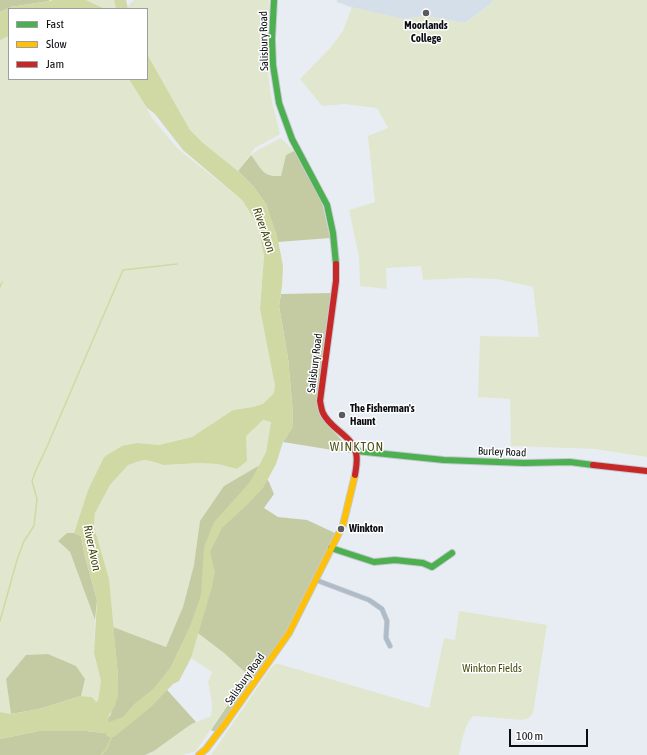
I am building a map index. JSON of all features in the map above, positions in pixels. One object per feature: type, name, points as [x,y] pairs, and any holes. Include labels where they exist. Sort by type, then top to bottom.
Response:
[{"type":"main road","name":"Salisbury Road","points":[[199,755],[225,724],[289,633],[343,524],[352,491],[357,462],[356,451],[351,442],[323,413],[320,401],[336,281],[336,257],[327,205],[297,149],[279,104],[272,56],[274,0]]},
{"type":"main road","name":"Burley Road","points":[[356,451],[444,460],[524,463],[570,462],[647,471]]},
{"type":"main road","points":[[331,548],[374,562],[396,560],[423,562],[432,567],[436,566],[446,555],[452,553]]},
{"type":"street","points":[[316,580],[369,600],[382,609],[387,621],[386,638],[390,646]]},
{"type":"shaded area","points":[[0,0],[49,0],[11,7],[0,12]]},
{"type":"shaded area","name":"Moorlands College","points":[[337,0],[494,0],[465,23],[425,16],[403,19],[359,10],[337,2]]},
{"type":"shaded area","points":[[294,151],[322,202],[330,238],[278,242],[266,204],[253,186],[238,171],[251,155],[263,171],[270,175],[281,176],[286,155]]},
{"type":"shaded area","points":[[331,293],[317,402],[321,417],[346,445],[351,453],[283,442],[292,428],[293,414],[288,358],[279,306],[281,294]]},
{"type":"shaded area","points":[[258,466],[269,482],[274,494],[264,508],[278,517],[307,520],[335,533],[288,629],[259,672],[215,732],[211,730],[248,675],[224,653],[190,627],[171,667],[160,682],[196,722],[154,751],[145,755],[0,755],[0,739],[39,731],[86,731],[105,733],[108,718],[111,714],[118,676],[113,627],[166,647],[183,607],[194,565],[200,521],[224,486]]},
{"type":"shaded area","points":[[67,533],[74,533],[81,536],[85,557],[97,600],[95,620],[70,552],[58,541]]},
{"type":"shaded area","points":[[48,654],[76,666],[85,679],[81,696],[39,709],[11,714],[6,679],[26,655]]},
{"type":"green space","points":[[86,0],[114,0],[116,8],[103,8]]},
{"type":"green space","points":[[134,0],[269,0],[268,74],[271,97],[280,134],[255,148],[238,171],[203,143],[190,130],[148,56],[148,8],[128,8]]},
{"type":"green space","points":[[494,0],[647,0],[647,457],[595,449],[511,446],[510,399],[478,397],[480,336],[539,337],[533,287],[497,279],[465,278],[423,280],[421,266],[386,268],[387,289],[360,286],[359,257],[349,210],[375,202],[368,136],[388,128],[377,108],[345,104],[322,106],[300,79],[330,48],[343,31],[352,7],[403,19],[425,16],[465,23]]},
{"type":"green space","points":[[8,33],[8,80],[132,80],[152,118],[177,148],[242,200],[258,225],[264,256],[260,309],[275,386],[274,393],[263,405],[233,410],[192,437],[159,445],[137,443],[104,457],[88,490],[74,533],[67,533],[58,541],[70,552],[95,620],[94,653],[101,681],[98,702],[96,702],[92,697],[81,696],[85,679],[75,666],[48,654],[6,679],[11,714],[0,712],[0,37]]},
{"type":"green space","points":[[281,138],[294,151],[286,155],[282,176],[270,175],[260,168],[251,155]]},
{"type":"green space","points":[[263,420],[271,422],[266,452],[258,466],[224,486],[194,565],[183,608],[166,647],[113,627],[111,607],[94,527],[95,513],[110,485],[128,465],[143,460],[163,465],[200,463],[218,464],[237,469],[247,461],[245,436]]},
{"type":"green space","name":"Winkton Fields","points":[[459,611],[547,625],[533,713],[529,718],[522,720],[473,716],[465,729],[459,755],[211,755],[270,669],[275,664],[429,708],[444,638],[455,640]]},
{"type":"green space","points":[[199,633],[248,675],[196,751],[183,755],[145,755],[154,751],[190,725],[211,716],[212,703],[208,682],[212,672],[191,658]]},
{"type":"water","points":[[54,0],[86,0],[103,8],[9,8]]},
{"type":"water","points":[[114,0],[126,0],[128,8],[116,8]]},
{"type":"water","points":[[8,8],[8,36],[0,40],[0,12]]},
{"type":"water","name":"River Avon","points":[[148,56],[190,130],[203,143],[238,171],[253,186],[266,204],[277,235],[283,266],[279,306],[288,358],[293,414],[292,428],[283,442],[276,464],[263,488],[222,528],[210,552],[215,572],[212,587],[191,658],[179,681],[173,684],[151,707],[114,737],[108,737],[105,733],[86,731],[40,731],[0,739],[0,712],[11,714],[39,709],[81,696],[92,697],[96,702],[98,701],[101,681],[94,653],[97,600],[85,557],[81,536],[74,533],[88,490],[104,457],[122,446],[137,443],[159,445],[192,437],[233,410],[263,404],[274,393],[275,386],[260,309],[264,256],[258,225],[242,200],[183,150],[155,114],[147,108],[130,80],[148,80]],"holes":[[[263,420],[271,422],[266,452],[250,482],[214,522],[204,547],[201,595],[190,626],[171,667],[153,689],[133,705],[123,717],[109,722],[108,717],[115,706],[118,696],[118,676],[109,579],[94,527],[95,513],[110,485],[128,465],[143,460],[163,465],[200,463],[218,464],[237,469],[247,461],[246,436]]]},
{"type":"waterway","points":[[0,621],[17,560],[24,541],[34,526],[37,499],[32,481],[123,270],[177,264]]},
{"type":"waterway","points":[[0,287],[2,282]]},
{"type":"waterway","points":[[101,755],[107,748],[112,736]]},
{"type":"traffic: fast","points":[[274,0],[272,39],[273,65],[279,103],[292,139],[327,205],[333,233],[336,264]]},
{"type":"traffic: fast","points":[[356,451],[444,460],[524,463],[570,462],[593,465]]},
{"type":"traffic: fast","points":[[331,548],[374,562],[395,560],[423,563],[432,567],[452,553]]},
{"type":"traffic: slow","points":[[199,755],[206,749],[225,724],[289,633],[343,525],[355,475]]},
{"type":"traffic: jam","points":[[336,264],[336,281],[320,401],[322,412],[326,419],[346,437],[354,447],[357,458],[355,475]]},
{"type":"traffic: jam","points":[[593,465],[647,471]]},
{"type":"place","name":"Moorlands College","points":[[426,13]]},
{"type":"place","name":"The Fisherman's Haunt","points":[[342,415]]},
{"type":"place","name":"Winkton","points":[[341,529]]},
{"type":"district","name":"WINKTON","points":[[357,447]]}]
